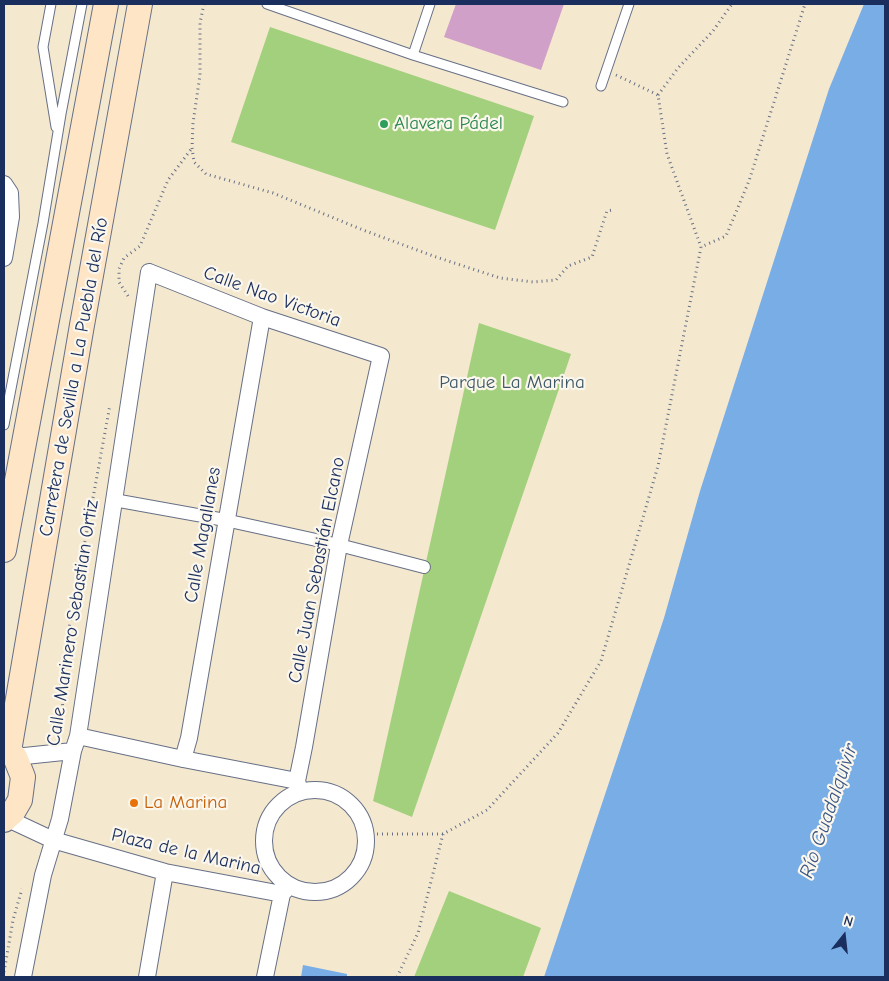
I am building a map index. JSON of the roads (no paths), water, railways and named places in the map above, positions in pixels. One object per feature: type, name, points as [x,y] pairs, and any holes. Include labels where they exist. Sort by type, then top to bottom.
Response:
[{"type":"main road","points":[[4,550],[106,4]]},
{"type":"main road","name":"Carretera de Sevilla a La Puebla del Río","points":[[9,751],[82,325],[140,4]]},
{"type":"main road","points":[[5,819],[13,812],[20,800],[23,777],[9,751]]},
{"type":"street","points":[[4,184],[10,193],[11,217],[4,258]]},
{"type":"street","name":"Calle Nao Victoria","points":[[149,272],[262,317],[381,356]]},
{"type":"street","name":"Calle Marinero Sebastian Ortiz","points":[[23,977],[43,874],[60,819],[76,743],[149,272]]},
{"type":"street","name":"Calle Magallanes","points":[[183,759],[189,738],[225,520],[262,317]]},
{"type":"street","name":"Calle Juan Sebastián Elcano","points":[[298,786],[339,545],[381,356]]},
{"type":"street","points":[[114,500],[225,520],[339,545],[424,567]]},
{"type":"street","points":[[9,751],[76,743],[183,759],[298,786],[329,791],[343,797],[355,807],[363,820],[367,834],[366,851],[360,866],[350,879],[336,888],[321,892],[285,889]]},
{"type":"street","points":[[265,977],[285,889],[267,860],[264,843],[266,827],[273,811],[298,786]]},
{"type":"street","name":"Plaza de la Marina","points":[[5,819],[53,840],[165,872],[285,889]]},
{"type":"street","points":[[147,977],[165,872]]},
{"type":"lane","points":[[51,4],[43,47],[58,134]]},
{"type":"lane","points":[[4,425],[82,4]]},
{"type":"lane","points":[[267,4],[413,55],[563,102]]},
{"type":"lane","points":[[413,55],[430,4]]},
{"type":"lane","points":[[601,86],[629,4]]},
{"type":"water","name":"Río Guadalquivir","points":[[864,4],[885,4],[885,977],[544,977],[664,618],[700,491],[829,89]]},
{"type":"water","points":[[303,965],[347,974],[347,977],[301,977]]},
{"type":"place","name":"Alavera Pádel","points":[[384,124]]},
{"type":"place","name":"La Marina","points":[[134,803]]},
{"type":"park label","name":"Parque La Marina","points":[[512,383]]}]
